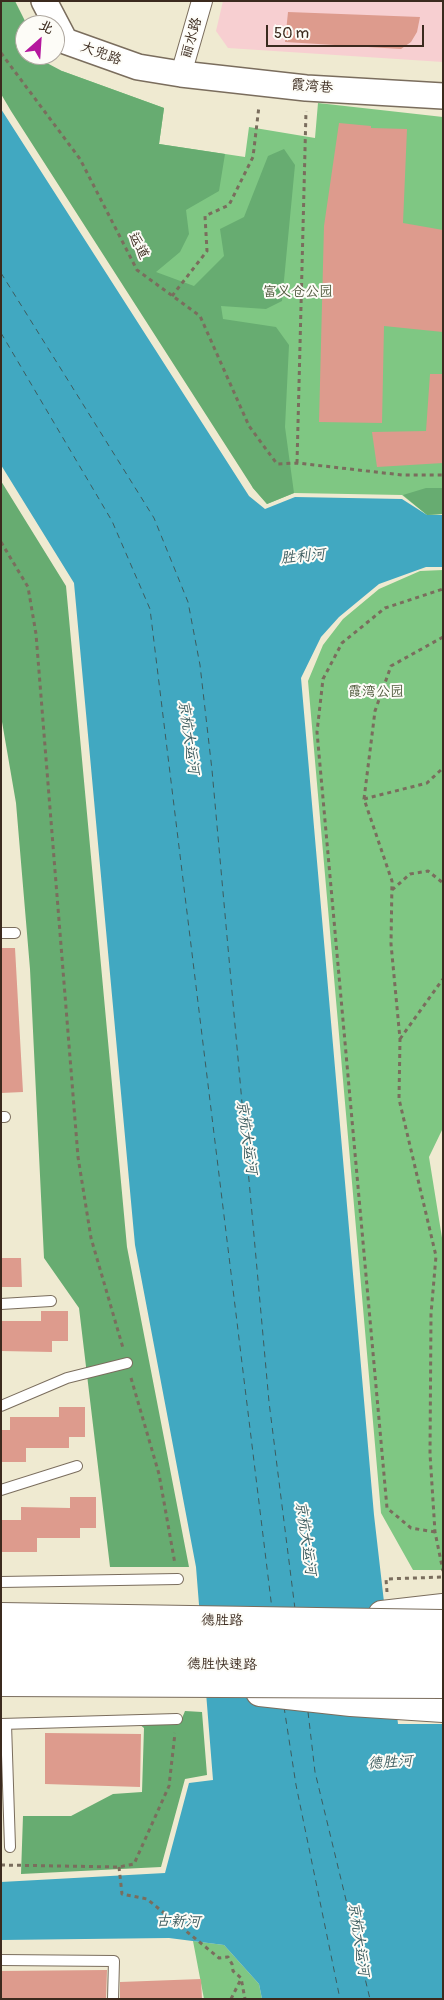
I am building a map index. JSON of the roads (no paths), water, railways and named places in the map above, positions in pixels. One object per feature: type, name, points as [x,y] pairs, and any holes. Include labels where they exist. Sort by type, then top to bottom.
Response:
[{"type":"main road","points":[[339,1624],[397,1612],[443,1608]]},
{"type":"main road","name":"德胜路","points":[[1,1617],[339,1624],[443,1624]]},
{"type":"main road","name":"德胜快速路","points":[[1,1640],[443,1641]]},
{"type":"main road","name":"德胜快速路","points":[[1,1661],[443,1667]]},
{"type":"main road","points":[[1,1682],[443,1684]]},
{"type":"main road","points":[[220,1683],[273,1695],[443,1708]]},
{"type":"street","name":"大兜路","points":[[44,1],[65,41],[138,67],[181,74]]},
{"type":"street","name":"丽水路","points":[[181,74],[202,1]]},
{"type":"street","name":"霞湾巷","points":[[181,74],[306,88],[443,96]]},
{"type":"lane","points":[[1,933],[15,933]]},
{"type":"lane","points":[[1,1304],[51,1301]]},
{"type":"lane","points":[[1,1406],[66,1378],[127,1363]]},
{"type":"lane","points":[[1,1490],[77,1466]]},
{"type":"lane","points":[[1,1582],[178,1579]]},
{"type":"lane","points":[[10,1847],[4,1724],[177,1719]]},
{"type":"lane","points":[[1,1960],[114,1962],[114,1999]]},
{"type":"water","points":[[1,109],[249,496],[265,509],[295,497],[402,499],[427,515],[443,515],[443,567],[426,567],[379,584],[339,617],[321,637],[301,678],[374,1515],[398,1724],[443,1724],[443,1999],[262,1999],[259,1984],[224,1945],[169,1938],[1,1940],[1,1882],[165,1873],[189,1783],[213,1780],[196,1567],[135,1245],[74,583],[1,465]]},
{"type":"park label","name":"富义仓公园","points":[[298,292]]},
{"type":"park label","name":"霞湾公园","points":[[376,692]]},
{"type":"water label","name":"胜利河","points":[[303,557]]},
{"type":"water label","name":"京杭大运河","points":[[188,737]]},
{"type":"water label","name":"京杭大运河","points":[[246,1137]]},
{"type":"water label","name":"京杭大运河","points":[[305,1538]]},
{"type":"water label","name":"德胜河","points":[[390,1763]]},
{"type":"water label","name":"古新河","points":[[178,1922]]},
{"type":"water label","name":"京杭大运河","points":[[358,1939]]}]
